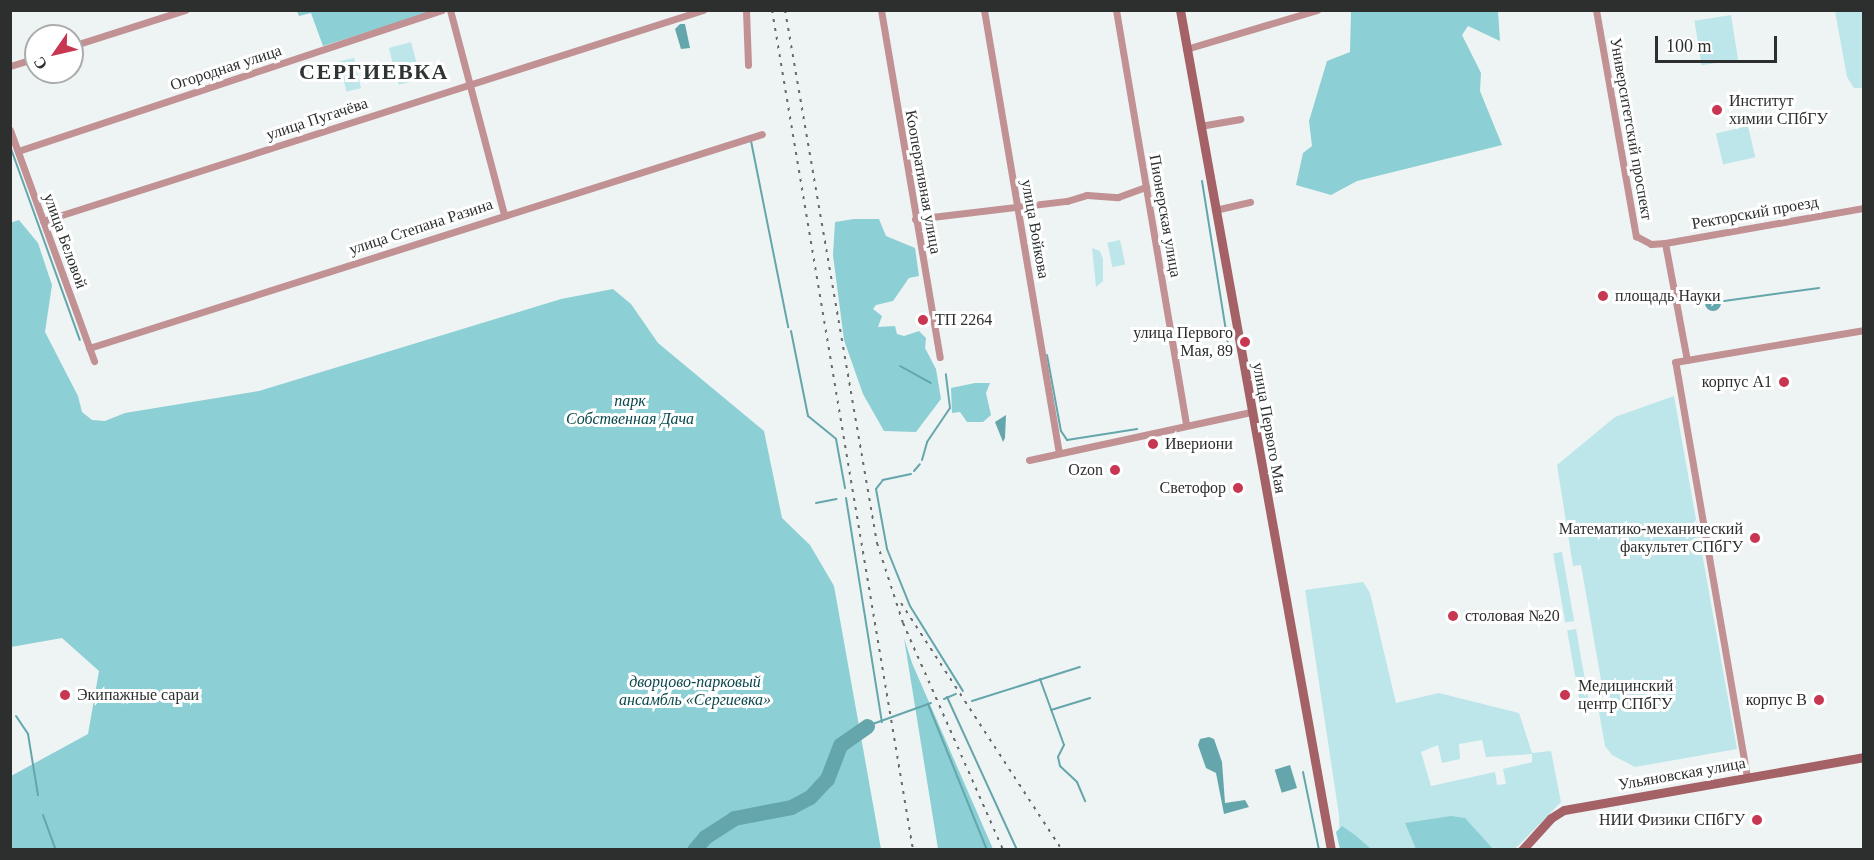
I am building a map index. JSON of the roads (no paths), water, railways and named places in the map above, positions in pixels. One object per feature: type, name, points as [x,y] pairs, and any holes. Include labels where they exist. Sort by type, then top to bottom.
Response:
[{"type":"street","points":[[84,42],[185,10]]},
{"type":"street","name":"Огородная улица","points":[[18,151],[442,10]]},
{"type":"street","points":[[450,10],[504,214]]},
{"type":"street","name":"улица Пугачёва","points":[[43,221],[703,10]]},
{"type":"street","points":[[746,10],[748,65]]},
{"type":"street","name":"Кооперативная улица","points":[[881,10],[940,357]]},
{"type":"street","name":"улица Войкова","points":[[984,10],[1059,453]]},
{"type":"street","name":"Пионерская улица","points":[[1116,10],[1186,425]]},
{"type":"street","name":"улица Первого Мая","points":[[1180,10],[1331,849]]},
{"type":"street","points":[[1186,49],[1317,10]]},
{"type":"street","name":"Университетский проспект","points":[[1596,10],[1636,236],[1651,244]]},
{"type":"street","points":[[1200,126],[1240,119]]},
{"type":"street","name":"улица Беловой","points":[[10,130],[94,362]]},
{"type":"street","name":"улица Степана Разина","points":[[89,348],[504,214],[762,134]]},
{"type":"street","points":[[915,219],[1067,201],[1087,195],[1118,197],[1146,187]]},
{"type":"street","points":[[1215,210],[1250,202]]},
{"type":"street","name":"Ректорский проезд","points":[[1651,244],[1863,208]]},
{"type":"street","points":[[1665,243],[1687,360]]},
{"type":"street","points":[[1748,777],[1675,362],[1863,330]]},
{"type":"street","points":[[1029,460],[1251,412]]},
{"type":"street","name":"Ульяновская улица","points":[[1522,849],[1551,818],[1564,810],[1863,757]]},
{"type":"waterway","points":[[751,141],[788,327]]},
{"type":"waterway","points":[[10,146],[80,340]]},
{"type":"waterway","points":[[1202,181],[1229,349]]},
{"type":"waterway","points":[[1724,301],[1819,288]]},
{"type":"waterway","points":[[791,331],[808,416],[836,439],[845,488]]},
{"type":"waterway","points":[[1047,355],[1061,431],[1067,440],[1137,429]]},
{"type":"waterway","points":[[900,366],[931,383]]},
{"type":"waterway","points":[[922,460],[927,442],[950,408],[946,374]]},
{"type":"waterway","points":[[914,471],[920,464]]},
{"type":"waterway","points":[[911,474],[883,480],[876,489],[887,549],[910,606],[963,691]]},
{"type":"waterway","points":[[846,498],[882,722]]},
{"type":"waterway","points":[[816,503],[837,499]]},
{"type":"waterway","points":[[972,701],[1080,667]]},
{"type":"waterway","points":[[1040,679],[1064,745],[1058,757],[1060,766],[1077,782],[1085,801]]},
{"type":"waterway","points":[[944,699],[956,694]]},
{"type":"waterway","points":[[947,697],[1017,850]]},
{"type":"waterway","points":[[1051,710],[1090,698]]},
{"type":"waterway","points":[[867,726],[931,703]]},
{"type":"waterway","points":[[928,704],[987,850]]},
{"type":"waterway","points":[[16,716],[28,734],[38,795]]},
{"type":"waterway","points":[[694,850],[705,837],[734,818],[791,807],[810,797],[827,779],[840,745],[867,726]]},
{"type":"waterway","points":[[1303,772],[1319,850]]},
{"type":"waterway","points":[[43,815],[56,850]]},
{"type":"railway","points":[[772,10],[913,850]]},
{"type":"railway","points":[[785,10],[877,543],[903,623],[1003,850]]},
{"type":"railway","points":[[901,603],[1062,850]]},
{"type":"place","name":"Институт химии СПбГУ","points":[[1717,110]]},
{"type":"place","name":"площадь Науки","points":[[1603,296]]},
{"type":"place","name":"ТП 2264","points":[[923,320]]},
{"type":"place","name":"улица Первого Мая, 89","points":[[1245,342]]},
{"type":"place","name":"корпус А1","points":[[1784,382]]},
{"type":"place","name":"Ивериони","points":[[1153,444]]},
{"type":"place","name":"Ozon","points":[[1115,470]]},
{"type":"place","name":"Светофор","points":[[1238,488]]},
{"type":"place","name":"Математико-механический факультет СПбГУ","points":[[1755,538]]},
{"type":"place","name":"столовая №20","points":[[1453,616]]},
{"type":"place","name":"Экипажные сараи","points":[[65,695]]},
{"type":"place","name":"Медицинский центр СПбГУ","points":[[1565,695]]},
{"type":"place","name":"корпус В","points":[[1819,700]]},
{"type":"place","name":"НИИ Физики СПбГУ","points":[[1757,820]]},
{"type":"district","name":"СЕРГИЕВКА","points":[[374,72]]},
{"type":"park label","name":"парк Собственная Дача","points":[[630,410]]},
{"type":"park label","name":"дворцово-парковый ансамбль «Сергиевка»","points":[[695,691]]}]
